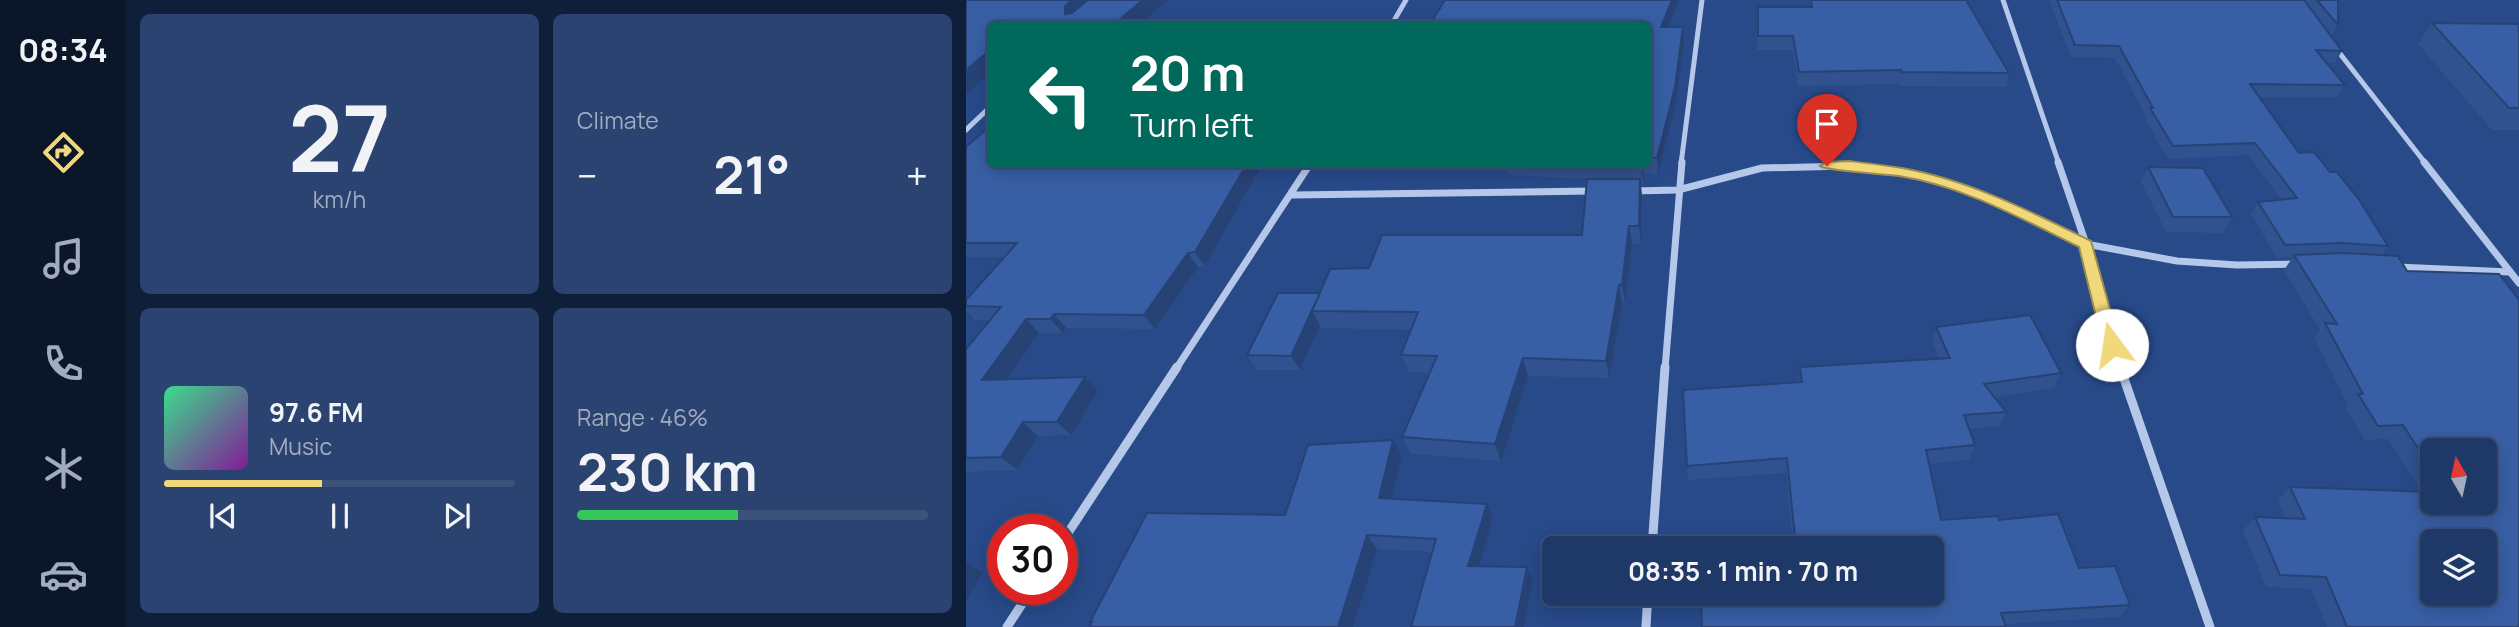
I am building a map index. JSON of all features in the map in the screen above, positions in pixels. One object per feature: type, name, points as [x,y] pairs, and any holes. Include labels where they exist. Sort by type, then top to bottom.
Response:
[{"type":"street","points":[[1394,21],[1406,0]]},
{"type":"street","points":[[1653,536],[1678,190],[1702,0]]},
{"type":"street","points":[[2003,0],[2086,244],[2112,345],[2210,627]]},
{"type":"street","points":[[2330,41],[2519,283]]},
{"type":"street","points":[[966,130],[987,110]]},
{"type":"street","points":[[1623,191],[1678,190],[1762,168],[1849,166],[1902,172],[1994,200],[2086,244],[2177,261],[2237,265],[2308,263]]},
{"type":"street","points":[[1078,518],[1308,168]]},
{"type":"street","points":[[1292,195],[1595,191]]},
{"type":"street","points":[[2390,266],[2510,272]]},
{"type":"street","points":[[1007,627],[1021,605]]},
{"type":"street","points":[[1646,627],[1647,606]]},
{"type":"building","points":[[966,0],[1072,0],[1065,6],[1065,14],[1072,13],[1088,0],[1143,0],[1118,21],[987,21],[987,52],[966,70]]},
{"type":"building","points":[[1445,0],[1672,0],[1661,27],[1683,27],[1675,87],[1657,158],[1652,158],[1652,21],[1432,21]]},
{"type":"building","points":[[1811,0],[1966,0],[2009,73],[1901,70],[1799,72],[1793,36],[1758,36],[1758,7],[1812,7]]},
{"type":"building","points":[[2057,0],[2304,0],[2342,51],[2316,50],[2345,85],[2250,84],[2299,153],[2314,152],[2330,172],[2337,172],[2358,198],[2388,246],[2342,243],[2285,245],[2258,202],[2297,198],[2255,143],[2173,146],[2150,108],[2153,108],[2119,46],[2075,45]]},
{"type":"building","points":[[2317,0],[2338,0],[2338,25]]},
{"type":"building","points":[[2432,23],[2519,24],[2519,108],[2509,108]]},
{"type":"building","points":[[987,129],[987,168],[1245,168],[1195,252],[1188,253],[1144,315],[1054,314],[1050,319],[1026,319],[982,380],[1085,377],[1057,422],[1023,422],[1001,457],[966,458],[966,349],[1001,307],[966,306],[966,300],[1017,243],[966,243],[966,147]]},
{"type":"building","points":[[2148,167],[2203,168],[2232,217],[2173,217]]},
{"type":"building","points":[[1587,179],[1640,179],[1639,226],[1629,226],[1622,285],[1619,285],[1606,361],[1523,358],[1495,444],[1402,437],[1437,356],[1401,355],[1418,312],[1312,311],[1330,269],[1369,268],[1382,235],[1582,235]]},
{"type":"building","points":[[2344,253],[2398,256],[2407,271],[2499,274],[2519,300],[2519,627],[2347,627],[2326,577],[2280,575],[2255,517],[2305,519],[2290,487],[2420,492],[2420,515],[2497,515],[2497,438],[2420,438],[2420,451],[2403,425],[2378,426],[2358,394],[2363,394],[2325,323],[2337,324],[2294,255]]},
{"type":"building","points":[[1278,293],[1320,293],[1291,356],[1247,355]]},
{"type":"building","points":[[2030,315],[2061,373],[1984,384],[2006,412],[1964,415],[1975,445],[1926,450],[1941,520],[1998,516],[1999,520],[2058,514],[2079,568],[2115,566],[2130,605],[2001,613],[2006,627],[1702,627],[1701,606],[1944,606],[1944,536],[1795,536],[1787,458],[1687,466],[1683,390],[1802,382],[1800,367],[1950,358],[1936,327]]},
{"type":"building","points":[[1393,440],[1379,498],[1487,504],[1468,566],[1527,567],[1515,627],[1411,627],[1436,539],[1367,535],[1338,627],[1089,627],[1147,513],[1285,515],[1308,445]]},
{"type":"route","points":[[1827,166],[1902,172],[1963,189],[2004,204],[2086,244],[2112,345]]}]
